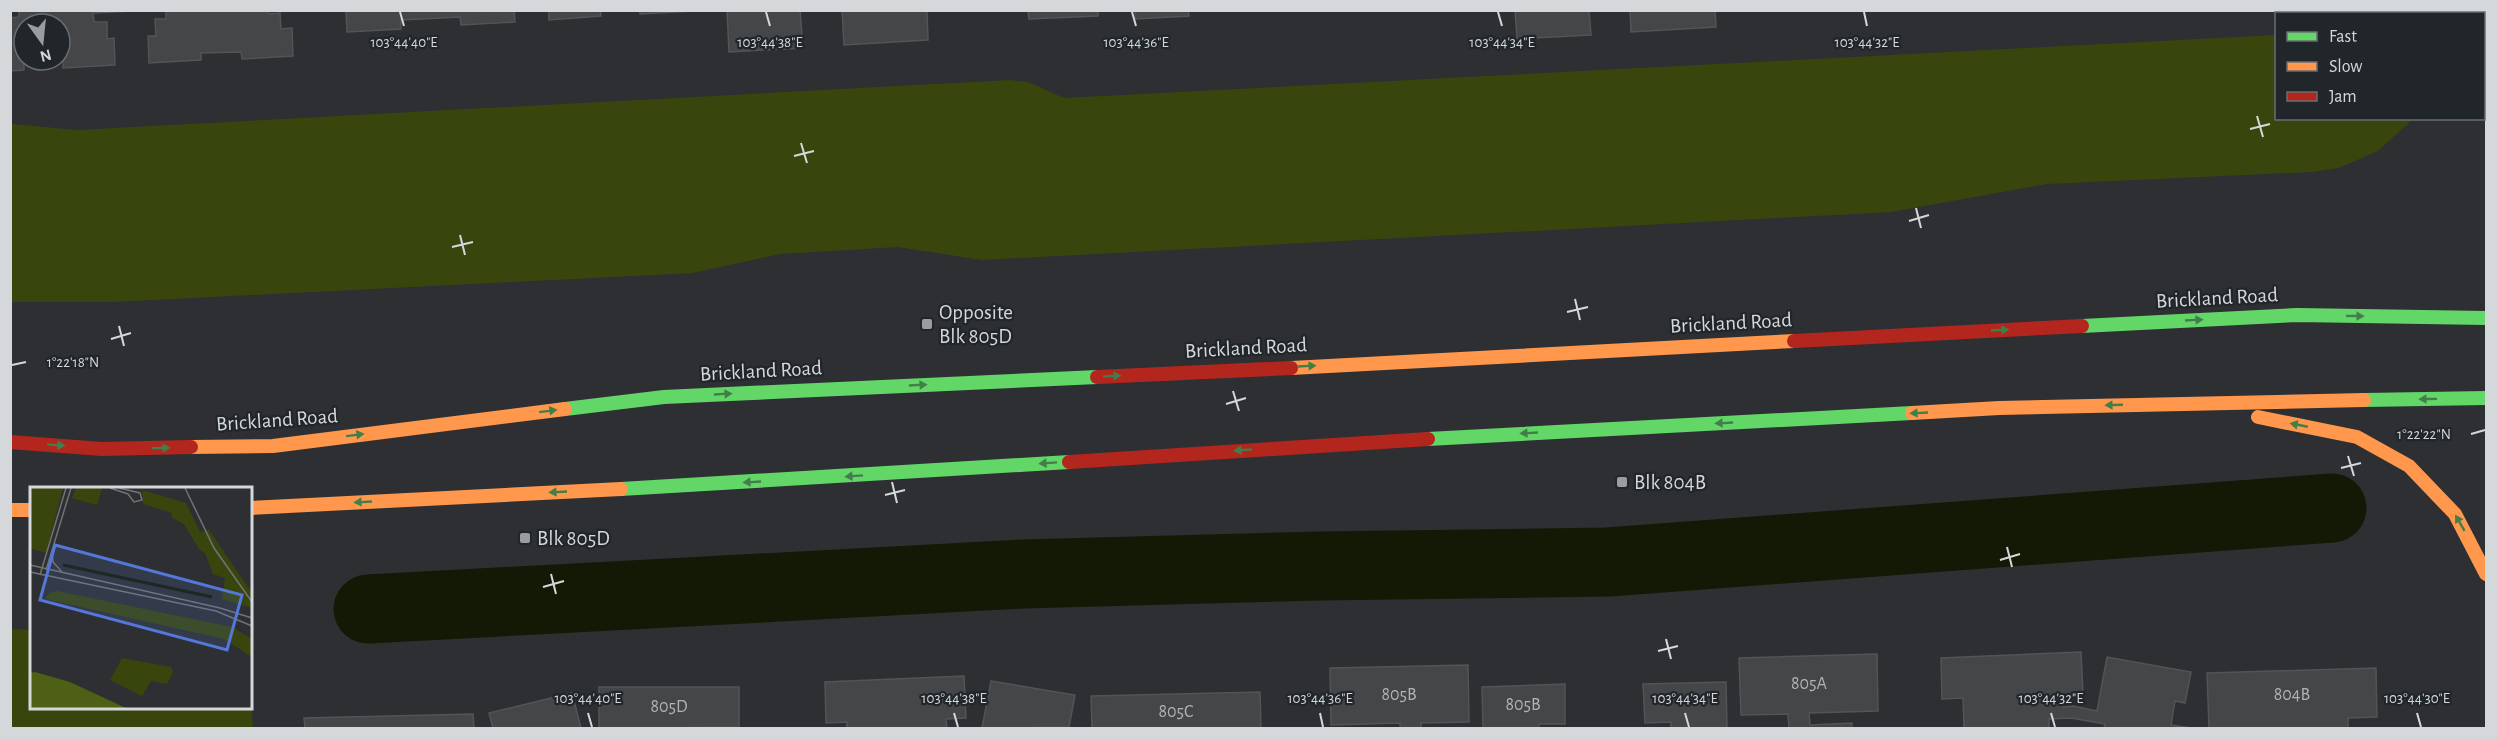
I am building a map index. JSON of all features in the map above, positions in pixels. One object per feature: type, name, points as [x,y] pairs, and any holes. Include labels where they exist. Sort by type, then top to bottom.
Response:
[{"type":"main road","name":"Brickland Road","points":[[10,442],[102,449],[273,446],[664,397],[2296,315],[2487,318]]},
{"type":"main road","points":[[252,508],[811,479],[1313,445],[1999,408],[2487,398]]},
{"type":"main road","points":[[2172,403],[2295,423],[2357,437],[2409,466],[2428,485],[2455,514],[2487,574]]},
{"type":"main road","points":[[10,510],[30,510]]},
{"type":"green space","points":[[2275,35],[2275,120],[2412,120],[2378,151],[2339,168],[2311,172],[2047,184],[1891,212],[982,260],[898,247],[780,254],[692,273],[112,302],[11,302],[11,124],[77,130],[1010,80],[1028,82],[1064,98]]},
{"type":"green space","points":[[10,629],[30,630],[30,709],[251,709],[253,728],[11,728]]},
{"type":"building","points":[[19,10],[152,10],[93,13],[94,22],[107,22],[107,39],[114,38],[115,65],[72,67],[72,12],[19,12]]},
{"type":"building","points":[[166,10],[268,10],[269,14],[280,13],[281,29],[292,28],[293,56],[242,59],[241,52],[201,53],[201,60],[149,63],[148,36],[156,36],[155,19],[166,19]]},
{"type":"building","points":[[346,10],[514,10],[515,22],[461,25],[460,17],[401,20],[401,29],[347,32]]},
{"type":"building","points":[[549,10],[600,10],[601,16],[549,20]]},
{"type":"building","points":[[640,10],[693,10],[693,11],[640,14]]},
{"type":"building","points":[[727,10],[800,10],[803,48],[729,52]]},
{"type":"building","points":[[842,10],[927,10],[928,40],[844,45]]},
{"type":"building","points":[[1028,10],[1098,10],[1098,16],[1029,19]]},
{"type":"building","points":[[1135,10],[1188,10],[1189,16],[1135,19]]},
{"type":"building","points":[[1515,10],[1589,10],[1591,35],[1517,39]]},
{"type":"building","points":[[1630,10],[1715,10],[1716,27],[1631,32]]},
{"type":"building","points":[[10,18],[12,18],[12,71],[10,71]]},
{"type":"building","points":[[2081,652],[2083,694],[2063,695],[2063,707],[2073,706],[2097,711],[2107,657],[2191,672],[2185,703],[2175,701],[2171,725],[2191,728],[2104,728],[2105,724],[2071,718],[2049,719],[2049,728],[1964,728],[1963,698],[1942,699],[1941,658]]},
{"type":"building","points":[[1877,654],[1878,711],[1809,713],[1810,725],[1852,723],[1852,728],[1789,728],[1788,714],[1741,715],[1739,658]]},
{"type":"building","points":[[1468,665],[1469,722],[1421,723],[1421,728],[1400,728],[1400,723],[1331,725],[1330,668]]},
{"type":"building","points":[[2376,668],[2377,717],[2348,718],[2348,728],[2209,728],[2207,673]]},
{"type":"building","points":[[964,676],[966,718],[946,719],[947,728],[847,728],[847,722],[826,723],[825,682]]},
{"type":"building","points":[[991,681],[1075,695],[1069,727],[982,728]]},
{"type":"building","points":[[1726,682],[1727,728],[1671,728],[1671,722],[1645,723],[1643,684]]},
{"type":"building","points":[[1565,684],[1565,724],[1539,724],[1539,728],[1483,728],[1482,687]]},
{"type":"building","points":[[599,687],[739,687],[739,727],[599,728]]},
{"type":"building","points":[[1260,692],[1261,728],[1092,728],[1091,696]]},
{"type":"building","points":[[572,693],[581,728],[493,728],[489,713]]},
{"type":"building","points":[[473,714],[474,728],[305,728],[304,718]]},
{"type":"waterway","points":[[368,609],[1023,574],[1319,566],[1608,562],[2332,508]]},
{"type":"traffic: fast","points":[[2082,326],[2297,315],[2486,318]]},
{"type":"traffic: fast","points":[[565,409],[664,397],[1097,377]]},
{"type":"traffic: fast","points":[[2364,400],[2486,398]]},
{"type":"traffic: fast","points":[[1428,439],[1912,413]]},
{"type":"traffic: fast","points":[[621,489],[1069,462]]},
{"type":"traffic: slow","points":[[1291,368],[1794,341]]},
{"type":"traffic: slow","points":[[1912,413],[1999,408],[2364,400]]},
{"type":"traffic: slow","points":[[191,447],[273,446],[565,409]]},
{"type":"traffic: slow","points":[[2258,417],[2357,437],[2409,466],[2455,514],[2486,574]]},
{"type":"traffic: slow","points":[[252,508],[621,489]]},
{"type":"traffic: slow","points":[[10,510],[30,510]]},
{"type":"traffic: jam","points":[[1794,341],[2082,326]]},
{"type":"traffic: jam","points":[[1097,377],[1291,368]]},
{"type":"traffic: jam","points":[[1069,462],[1428,439]]},
{"type":"traffic: jam","points":[[10,442],[102,449],[191,447]]},
{"type":"place","name":"Opposite Blk 805D","points":[[927,324]]},
{"type":"place","name":"Blk 804B","points":[[1622,482]]},
{"type":"place","name":"Blk 805D","points":[[525,538]]}]
